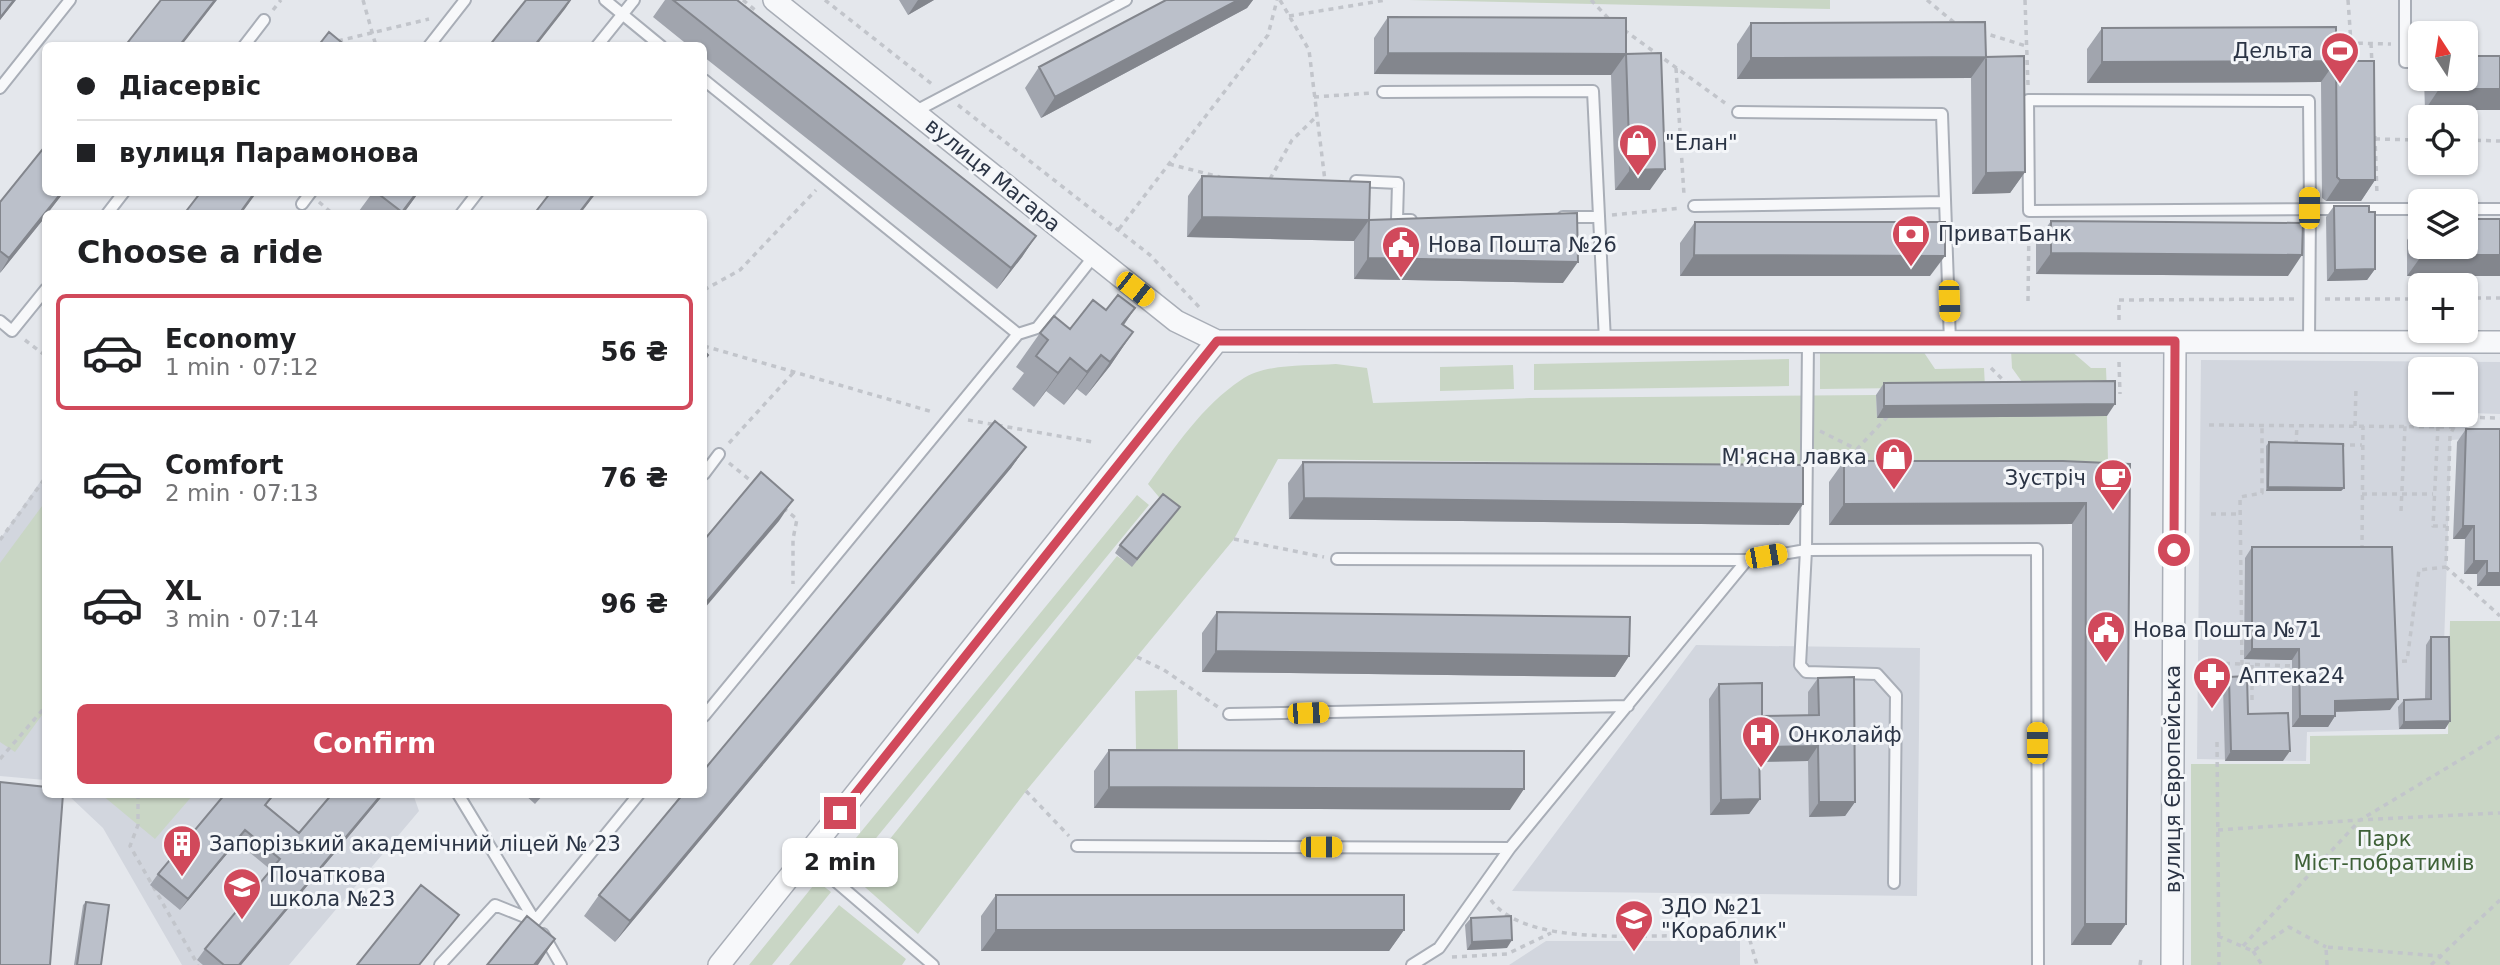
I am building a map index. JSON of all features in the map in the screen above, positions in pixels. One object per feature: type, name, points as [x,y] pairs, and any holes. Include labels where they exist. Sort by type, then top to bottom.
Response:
[{"type":"street","name":"вулиця Магара","points":[[774,0],[1176,321],[1217,341]]},
{"type":"street","points":[[719,965],[1217,341],[2500,342]]},
{"type":"street","name":"вулиця Європейська","points":[[2172,965],[2175,341]]},
{"type":"lane","points":[[0,88],[70,0]]},
{"type":"lane","points":[[432,42],[465,0]]},
{"type":"lane","points":[[605,0],[656,42]]},
{"type":"lane","points":[[600,42],[634,0]]},
{"type":"lane","points":[[914,112],[1126,0]]},
{"type":"lane","points":[[2405,0],[2405,62],[2408,62]]},
{"type":"lane","points":[[247,42],[264,20]]},
{"type":"lane","points":[[707,82],[1018,334]]},
{"type":"lane","points":[[1383,92],[1593,91],[1605,341]]},
{"type":"lane","points":[[2309,342],[2309,208],[2309,101],[2028,100],[2029,211],[2309,208],[2408,209]]},
{"type":"lane","points":[[1738,113],[1942,114],[1950,342]]},
{"type":"lane","points":[[1325,181],[1398,183],[1398,220],[1424,219]]},
{"type":"lane","points":[[110,210],[121,196]]},
{"type":"lane","points":[[302,204],[308,196]]},
{"type":"lane","points":[[464,210],[475,196]]},
{"type":"lane","points":[[1693,206],[1945,202]]},
{"type":"lane","points":[[2478,209],[2500,209]]},
{"type":"lane","points":[[1545,218],[1599,217]]},
{"type":"lane","points":[[707,712],[1018,334],[1037,328],[1094,256]]},
{"type":"lane","points":[[0,321],[12,331],[42,294]]},
{"type":"lane","points":[[1808,342],[1805,424],[1806,550],[1801,665],[1806,671],[1877,674],[1896,695],[1894,883]]},
{"type":"lane","points":[[707,470],[719,454]]},
{"type":"lane","points":[[1337,559],[1747,560],[1806,550],[2037,549],[2038,965]]},
{"type":"lane","points":[[1412,965],[1439,948],[1510,848],[1747,560]]},
{"type":"lane","points":[[1228,714],[1628,706]]},
{"type":"lane","points":[[460,798],[561,965]]},
{"type":"lane","points":[[535,921],[636,798]]},
{"type":"lane","points":[[1077,846],[1510,848]]},
{"type":"lane","points":[[806,856],[933,965]]},
{"type":"lane","points":[[440,965],[495,905],[535,921]]},
{"type":"path","points":[[363,0],[375,42]]},
{"type":"path","points":[[825,0],[1150,255],[1200,308]]},
{"type":"path","points":[[1118,230],[1268,35],[1279,0]]},
{"type":"path","points":[[1279,0],[1309,50],[1325,181]]},
{"type":"path","points":[[1289,16],[1386,0]]},
{"type":"path","points":[[1591,0],[1611,20]]},
{"type":"path","points":[[1927,0],[1957,25],[2026,46]]},
{"type":"path","points":[[2025,0],[2028,100]]},
{"type":"path","points":[[2348,0],[2351,43],[2405,45]]},
{"type":"path","points":[[332,42],[455,13]]},
{"type":"path","points":[[1622,28],[1738,113]]},
{"type":"path","points":[[2371,43],[2372,71]]},
{"type":"path","points":[[1599,217],[1685,207],[1676,68]]},
{"type":"path","points":[[1314,97],[1383,92]]},
{"type":"path","points":[[1270,179],[1292,140],[1316,117]]},
{"type":"path","points":[[2374,126],[2378,209]]},
{"type":"path","points":[[2375,139],[2408,140]]},
{"type":"path","points":[[2478,140],[2500,141]]},
{"type":"path","points":[[1169,164],[1226,178]]},
{"type":"path","points":[[707,288],[740,270],[827,179]]},
{"type":"path","points":[[2028,301],[2029,211]]},
{"type":"path","points":[[2478,298],[2500,298]]},
{"type":"path","points":[[2119,320],[2119,300],[2408,299]]},
{"type":"path","points":[[12,331],[42,353]]},
{"type":"path","points":[[707,347],[950,417],[1093,442]]},
{"type":"path","points":[[2119,362],[2120,394]]},
{"type":"path","points":[[1991,368],[2017,393]]},
{"type":"path","points":[[758,487],[719,454],[794,372]]},
{"type":"path","points":[[2355,426],[2356,386]]},
{"type":"path","points":[[1842,466],[1892,412]]},
{"type":"path","points":[[2478,417],[2500,418]]},
{"type":"path","points":[[2489,417],[2489,428]]},
{"type":"path","points":[[1805,424],[1858,448],[1886,466]]},
{"type":"path","points":[[2209,425],[2405,426],[2401,511]]},
{"type":"path","points":[[2242,665],[2244,608],[2240,497],[2262,493],[2262,425]]},
{"type":"path","points":[[2285,444],[2296,446],[2297,425]]},
{"type":"path","points":[[2362,555],[2363,426]]},
{"type":"path","points":[[2438,427],[2433,526],[2446,526]]},
{"type":"path","points":[[2453,427],[2449,435],[2446,567],[2500,616]]},
{"type":"path","points":[[2262,444],[2273,444]]},
{"type":"path","points":[[2336,445],[2362,445]]},
{"type":"path","points":[[0,541],[42,483]]},
{"type":"path","points":[[2362,494],[2433,494]]},
{"type":"path","points":[[777,503],[797,519],[793,539],[793,607]]},
{"type":"path","points":[[2211,514],[2240,514]]},
{"type":"path","points":[[1234,539],[1337,559]]},
{"type":"path","points":[[2381,662],[2407,661],[2419,570],[2446,567]]},
{"type":"path","points":[[1137,657],[1164,670],[1228,714]]},
{"type":"path","points":[[2215,663],[2298,666]]},
{"type":"path","points":[[2252,665],[2252,702]]},
{"type":"path","points":[[0,759],[42,711]]},
{"type":"path","points":[[2243,946],[2360,820],[2500,736]]},
{"type":"path","points":[[2217,742],[2218,965]]},
{"type":"path","points":[[1026,791],[1077,846]]},
{"type":"path","points":[[138,798],[138,825],[130,846],[198,965]]},
{"type":"path","points":[[2218,830],[2500,813]]},
{"type":"path","points":[[1482,887],[1498,910],[1553,932],[1587,936],[1749,937],[1757,965]]},
{"type":"path","points":[[2431,965],[2500,900]]},
{"type":"path","points":[[2253,951],[2289,927],[2326,947],[2440,956],[2450,965]]},
{"type":"path","points":[[1450,957],[1507,954],[1553,932]]},
{"type":"path","points":[[2218,936],[2253,951],[2262,965]]},
{"type":"path","points":[[2326,947],[2327,965]]},
{"type":"path","points":[[2140,965],[2141,959]]},
{"type":"shaded area","points":[[2201,360],[2408,361],[2408,427],[2467,427],[2466,439],[2451,440],[2444,645],[2425,729],[2307,732],[2306,761],[2197,759]]},
{"type":"shaded area","points":[[2478,362],[2500,362],[2500,414],[2478,413]]},
{"type":"shaded area","points":[[42,479],[42,780],[0,776],[0,539]]},
{"type":"shaded area","name":"Онколайф","points":[[1696,645],[1920,648],[1917,896],[1512,891]]},
{"type":"shaded area","name":"Початкова школа №23","points":[[71,798],[414,798],[419,811],[289,965],[182,965],[103,828]]},
{"type":"shaded area","name":"ЗДО №21 \"Кораблик\"","points":[[1546,941],[1740,941],[1740,965],[1509,965]]},
{"type":"green space","points":[[1409,0],[1830,0],[1830,9]]},
{"type":"green space","points":[[2069,349],[2091,368],[2106,368],[2107,393],[2030,393],[2012,368],[2011,350]]},
{"type":"green space","points":[[1923,351],[1935,369],[1984,368],[1985,387],[1820,389],[1820,352]]},
{"type":"green space","points":[[1789,359],[1789,386],[1534,390],[1534,364]]},
{"type":"green space","points":[[1336,364],[1367,368],[1373,403],[1530,398],[1876,395],[1877,418],[2107,416],[2108,463],[1842,466],[1278,459],[1234,539],[1026,791],[918,934],[857,880],[1117,556],[1132,566],[1174,515],[1148,484],[1179,442],[1214,402],[1241,380],[1262,371],[1287,366]]},
{"type":"green space","points":[[1513,365],[1514,389],[1440,391],[1440,367]]},
{"type":"green space","points":[[1137,495],[1149,505],[854,865],[842,855]]},
{"type":"green space","points":[[42,506],[42,715],[15,752],[0,742],[0,563]]},
{"type":"green space","name":"Парк Міст-побратимів","points":[[2450,621],[2500,621],[2500,965],[2191,965],[2191,764],[2310,764],[2310,736],[2448,734]]},
{"type":"green space","points":[[1177,690],[1178,749],[1136,749],[1135,691]]},
{"type":"green space","points":[[106,798],[190,798],[155,839]]},
{"type":"green space","points":[[817,881],[831,892],[772,965],[749,965]]},
{"type":"green space","points":[[839,905],[906,959],[902,965],[789,965]]},
{"type":"building","points":[[0,0],[14,0],[0,18]]},
{"type":"building","points":[[161,0],[215,0],[182,42],[128,42]]},
{"type":"building","points":[[526,0],[570,0],[537,42],[492,42]]},
{"type":"building","points":[[673,0],[737,0],[1036,236],[1011,268]]},
{"type":"building","points":[[1166,0],[1238,0],[1055,97],[1039,67]]},
{"type":"building","points":[[1388,17],[1626,18],[1626,54],[1388,53]]},
{"type":"building","points":[[1985,22],[1986,57],[1751,58],[1751,23]]},
{"type":"building","points":[[2336,27],[2336,61],[2102,62],[2102,28]]},
{"type":"building","points":[[329,32],[341,42],[321,42]]},
{"type":"building","points":[[1661,53],[1665,169],[1630,170],[1626,54]]},
{"type":"building","points":[[2024,56],[2025,172],[1986,173],[1986,57]]},
{"type":"building","points":[[2478,56],[2500,56],[2500,89],[2478,89]]},
{"type":"building","points":[[2336,61],[2374,61],[2375,180],[2340,180],[2337,177]]},
{"type":"building","points":[[42,150],[42,196],[59,196],[48,210],[42,210],[42,217],[9,258],[0,251],[0,202]]},
{"type":"building","points":[[1202,176],[1370,182],[1369,220],[1202,217]]},
{"type":"building","points":[[198,196],[252,196],[242,210],[187,210]]},
{"type":"building","points":[[381,196],[414,196],[404,210],[399,210]]},
{"type":"building","points":[[548,196],[592,196],[581,210],[537,210]]},
{"type":"building","points":[[2334,206],[2369,206],[2369,212],[2375,212],[2375,269],[2335,270]]},
{"type":"building","points":[[1577,213],[1578,262],[1368,258],[1369,220]]},
{"type":"building","points":[[2478,219],[2500,219],[2500,255],[2478,255]]},
{"type":"building","points":[[2051,221],[2303,223],[2302,255],[2051,253]]},
{"type":"building","points":[[1695,222],[1945,222],[1945,256],[1694,255]]},
{"type":"building","points":[[1118,295],[1135,308],[1122,324],[1133,332],[1110,362],[1101,355],[1087,372],[1070,358],[1058,373],[1036,356],[1048,340],[1040,333],[1054,316],[1070,329],[1093,300],[1106,310]]},
{"type":"building","points":[[2115,381],[2115,404],[1884,406],[1884,383]]},
{"type":"building","points":[[995,421],[1026,447],[630,921],[599,895],[680,798],[707,798],[707,766]]},
{"type":"building","points":[[2466,429],[2500,429],[2500,573],[2487,573],[2487,561],[2474,561],[2474,526],[2463,526]]},
{"type":"building","points":[[2269,442],[2343,444],[2344,488],[2268,487]]},
{"type":"building","points":[[1844,461],[2063,461],[2130,464],[2126,924],[2085,924],[2086,503],[1844,504]]},
{"type":"building","points":[[1303,462],[1803,465],[1803,504],[1304,498]]},
{"type":"building","points":[[761,472],[793,500],[707,601],[707,536]]},
{"type":"building","points":[[1163,494],[1180,507],[1137,559],[1120,545]]},
{"type":"building","points":[[2252,547],[2392,547],[2398,699],[2335,701],[2335,716],[2300,716],[2299,649],[2252,649]]},
{"type":"building","points":[[1217,612],[1630,617],[1629,656],[1216,651]]},
{"type":"building","points":[[2431,637],[2449,637],[2450,721],[2404,722],[2404,700],[2431,699]]},
{"type":"building","points":[[2247,676],[2248,714],[2288,713],[2290,751],[2231,751],[2229,677]]},
{"type":"building","name":"Онколайф","points":[[1854,677],[1855,802],[1819,802],[1818,746],[1759,747],[1760,799],[1721,800],[1719,684],[1762,683],[1762,716],[1819,715],[1818,678]]},
{"type":"building","points":[[1109,750],[1524,751],[1524,789],[1109,787]]},
{"type":"building","points":[[0,782],[42,787],[42,798],[63,798],[50,965],[0,965]]},
{"type":"building","name":"Запорізький академічний ліцей № 23","points":[[222,798],[271,798],[265,805],[299,833],[329,798],[379,798],[239,965],[224,965],[205,949],[280,859],[245,830],[188,899],[158,874]]},
{"type":"building","points":[[421,885],[459,915],[419,965],[357,965]]},
{"type":"building","points":[[996,895],[1404,895],[1404,930],[996,930]]},
{"type":"building","points":[[86,902],[109,905],[101,965],[77,965]]},
{"type":"building","points":[[527,916],[555,939],[534,965],[487,965]]},
{"type":"building","points":[[1511,916],[1512,940],[1472,942],[1471,918]]},
{"type":"place","name":"Дельта","points":[[2340,85]]},
{"type":"place","name":"\"Елан\"","points":[[1638,177]]},
{"type":"place","name":"ПриватБанк","points":[[1911,268]]},
{"type":"place","name":"Нова Пошта №26","points":[[1401,279]]},
{"type":"place","name":"М'ясна лавка","points":[[1894,491]]},
{"type":"place","name":"Зустрiч","points":[[2113,512]]},
{"type":"place","name":"Нова Пошта №71","points":[[2106,664]]},
{"type":"place","name":"Аптека24","points":[[2212,710]]},
{"type":"place","name":"Онколайф","points":[[1761,769]]},
{"type":"place","name":"Запорізький академічний ліцей № 23","points":[[182,878]]},
{"type":"place","name":"Початкова школа №23","points":[[242,921]]},
{"type":"place","name":"ЗДО №21 \"Кораблик\"","points":[[1634,953]]},
{"type":"route","points":[[840,813],[1217,341],[2175,341],[2174,550]]}]
